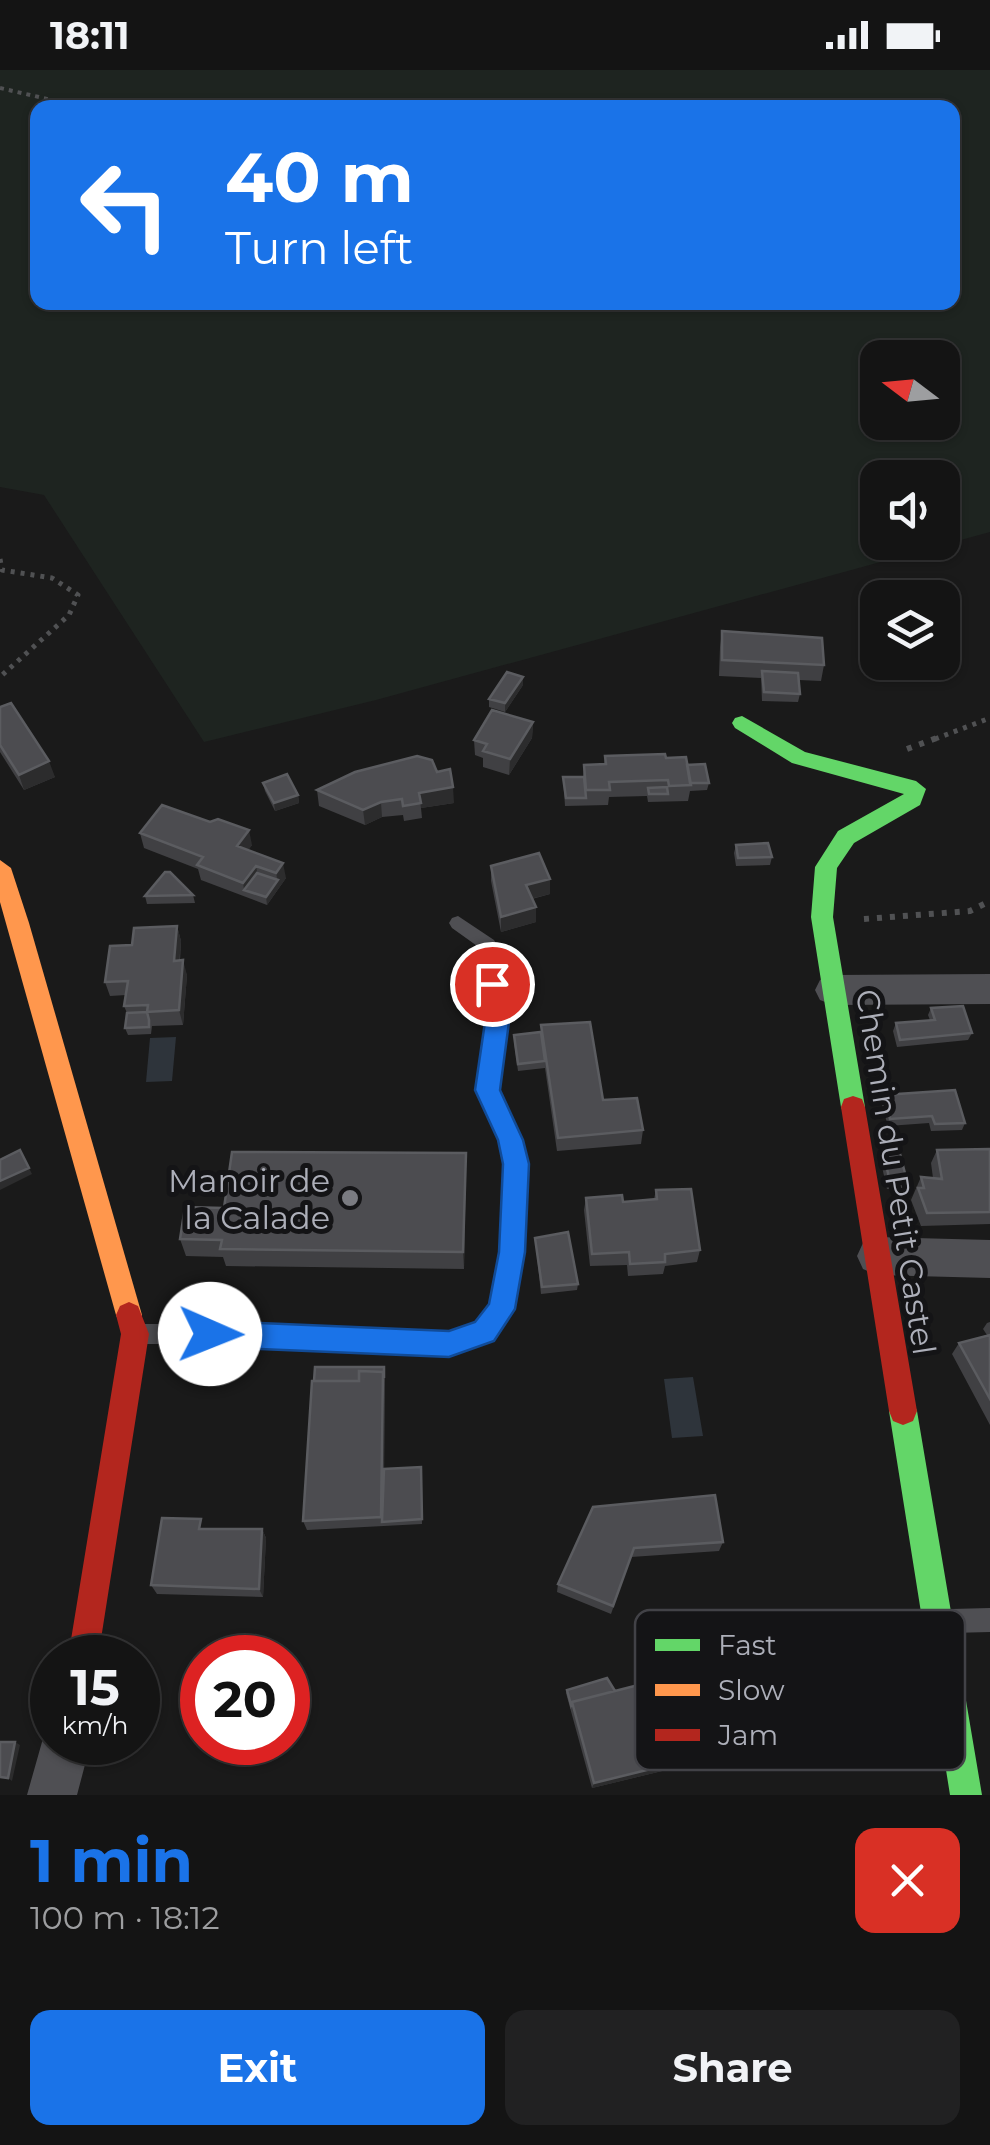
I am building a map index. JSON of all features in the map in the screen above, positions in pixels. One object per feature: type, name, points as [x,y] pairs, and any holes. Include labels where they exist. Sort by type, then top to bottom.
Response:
[{"type":"street","name":"Chemin du Petit Castel","points":[[742,723],[799,758],[916,788],[912,799],[846,837],[826,867],[822,921],[935,1610]]},
{"type":"street","points":[[0,868],[17,918],[94,1207],[135,1334],[86,1635]]},
{"type":"street","points":[[834,990],[990,990]]},
{"type":"street","points":[[877,1256],[990,1259]]},
{"type":"street","points":[[52,1795],[60,1765]]},
{"type":"street","name":"Chemin du Petit Castel","points":[[962,1770],[966,1795]]},
{"type":"lane","points":[[135,1334],[266,1334],[449,1344],[484,1332],[501,1309],[512,1252],[516,1164],[511,1140],[487,1090],[497,1022],[488,945],[458,924]]},
{"type":"lane","points":[[965,1620],[990,1620]]},
{"type":"path","points":[[0,88],[52,100]]},
{"type":"path","points":[[0,559],[2,570],[48,575],[68,584],[78,596],[70,615],[0,677]]},
{"type":"path","points":[[840,770],[961,732],[990,718]]},
{"type":"path","points":[[822,921],[942,915],[970,911],[990,901]]},
{"type":"shaded area","points":[[0,70],[990,70],[990,532],[960,540],[960,460],[860,460],[860,560],[888,560],[376,700],[204,742],[44,495],[0,487]]},
{"type":"shaded area","points":[[176,1037],[172,1081],[146,1082],[150,1038]]},
{"type":"shaded area","points":[[693,1377],[703,1436],[672,1438],[664,1379]]},
{"type":"building","points":[[722,631],[822,638],[824,665],[722,660]]},
{"type":"building","points":[[762,671],[798,673],[800,694],[764,692]]},
{"type":"building","points":[[507,672],[523,677],[505,703],[489,699]]},
{"type":"building","points":[[11,703],[49,761],[19,775],[0,745],[0,707]]},
{"type":"building","points":[[492,710],[533,722],[510,759],[483,751],[487,744],[474,740]]},
{"type":"building","points":[[665,754],[666,758],[686,757],[691,785],[669,786],[668,780],[609,782],[610,790],[586,790],[584,765],[606,764],[605,756]]},
{"type":"building","points":[[417,756],[432,760],[437,772],[450,769],[453,787],[419,793],[421,803],[403,806],[402,799],[363,810],[317,790],[355,772]]},
{"type":"building","points":[[705,764],[709,783],[690,783],[687,765]]},
{"type":"building","points":[[287,774],[298,795],[274,803],[263,783]]},
{"type":"building","points":[[563,777],[584,777],[586,798],[566,798]]},
{"type":"building","points":[[667,787],[668,794],[649,794],[648,788]]},
{"type":"building","points":[[162,805],[210,822],[218,819],[249,830],[237,846],[283,863],[276,873],[256,866],[243,883],[197,865],[203,857],[140,833]]},
{"type":"building","points":[[768,843],[772,857],[738,858],[736,845]]},
{"type":"building","points":[[539,853],[550,879],[526,885],[536,907],[501,917],[491,866]]},
{"type":"building","points":[[165,872],[170,872],[193,895],[145,896]]},
{"type":"building","points":[[257,873],[278,880],[266,897],[244,890]]},
{"type":"building","points":[[177,926],[174,961],[183,960],[179,1010],[147,1012],[148,1005],[124,1006],[128,981],[105,982],[110,946],[132,945],[134,928]]},
{"type":"building","points":[[963,1006],[972,1033],[900,1040],[896,1023],[935,1020],[931,1008]]},
{"type":"building","points":[[147,1012],[149,1027],[125,1028],[127,1013]]},
{"type":"building","points":[[590,1022],[603,1100],[637,1098],[643,1130],[558,1138],[541,1025]]},
{"type":"building","points":[[541,1032],[545,1061],[518,1064],[514,1035]]},
{"type":"building","points":[[955,1090],[965,1123],[935,1124],[932,1116],[890,1119],[884,1095]]},
{"type":"building","points":[[990,1149],[990,1212],[927,1213],[918,1188],[924,1188],[921,1177],[942,1179],[937,1150]]},
{"type":"building","points":[[20,1150],[29,1168],[0,1181],[0,1160]]},
{"type":"building","points":[[899,1150],[907,1181],[890,1182],[883,1151]]},
{"type":"building","name":"Manoir de la Calade","points":[[232,1152],[466,1153],[463,1252],[220,1249],[222,1240],[180,1239],[185,1207],[224,1208]]},
{"type":"building","points":[[691,1189],[700,1250],[665,1254],[665,1262],[630,1264],[629,1252],[592,1254],[586,1198],[622,1195],[623,1202],[657,1199],[656,1190]]},
{"type":"building","points":[[568,1232],[578,1284],[542,1287],[535,1238]]},
{"type":"building","points":[[990,1335],[990,1399],[959,1343]]},
{"type":"building","points":[[315,1367],[384,1367],[384,1378],[383,1372],[359,1371],[359,1381],[314,1381]]},
{"type":"building","points":[[359,1371],[383,1372],[381,1517],[303,1521],[312,1381],[359,1381]]},
{"type":"building","points":[[421,1467],[422,1519],[382,1522],[384,1469]]},
{"type":"building","points":[[715,1495],[723,1542],[634,1548],[613,1606],[558,1584],[593,1507]]},
{"type":"building","points":[[162,1518],[201,1519],[199,1529],[262,1529],[259,1589],[151,1585]]},
{"type":"building","points":[[607,1678],[615,1691],[571,1705],[567,1690]]},
{"type":"building","points":[[635,1686],[635,1770],[647,1770],[594,1783],[572,1702]]},
{"type":"building","points":[[0,1742],[15,1742],[8,1778],[0,1777]]},
{"type":"traffic: fast","points":[[742,723],[799,758],[916,789],[913,799],[846,837],[826,867],[822,917],[853,1107]]},
{"type":"traffic: fast","points":[[903,1411],[936,1610]]},
{"type":"traffic: fast","points":[[962,1770],[966,1795]]},
{"type":"traffic: slow","points":[[0,868],[129,1315]]},
{"type":"traffic: jam","points":[[853,1107],[903,1411]]},
{"type":"traffic: jam","points":[[87,1635],[135,1334],[129,1315]]},
{"type":"place","name":"Manoir de la Calade","points":[[350,1198]]},
{"type":"route","points":[[210,1334],[449,1344],[484,1332],[501,1309],[512,1252],[516,1164],[511,1140],[487,1090],[497,1022],[492,984]]}]
